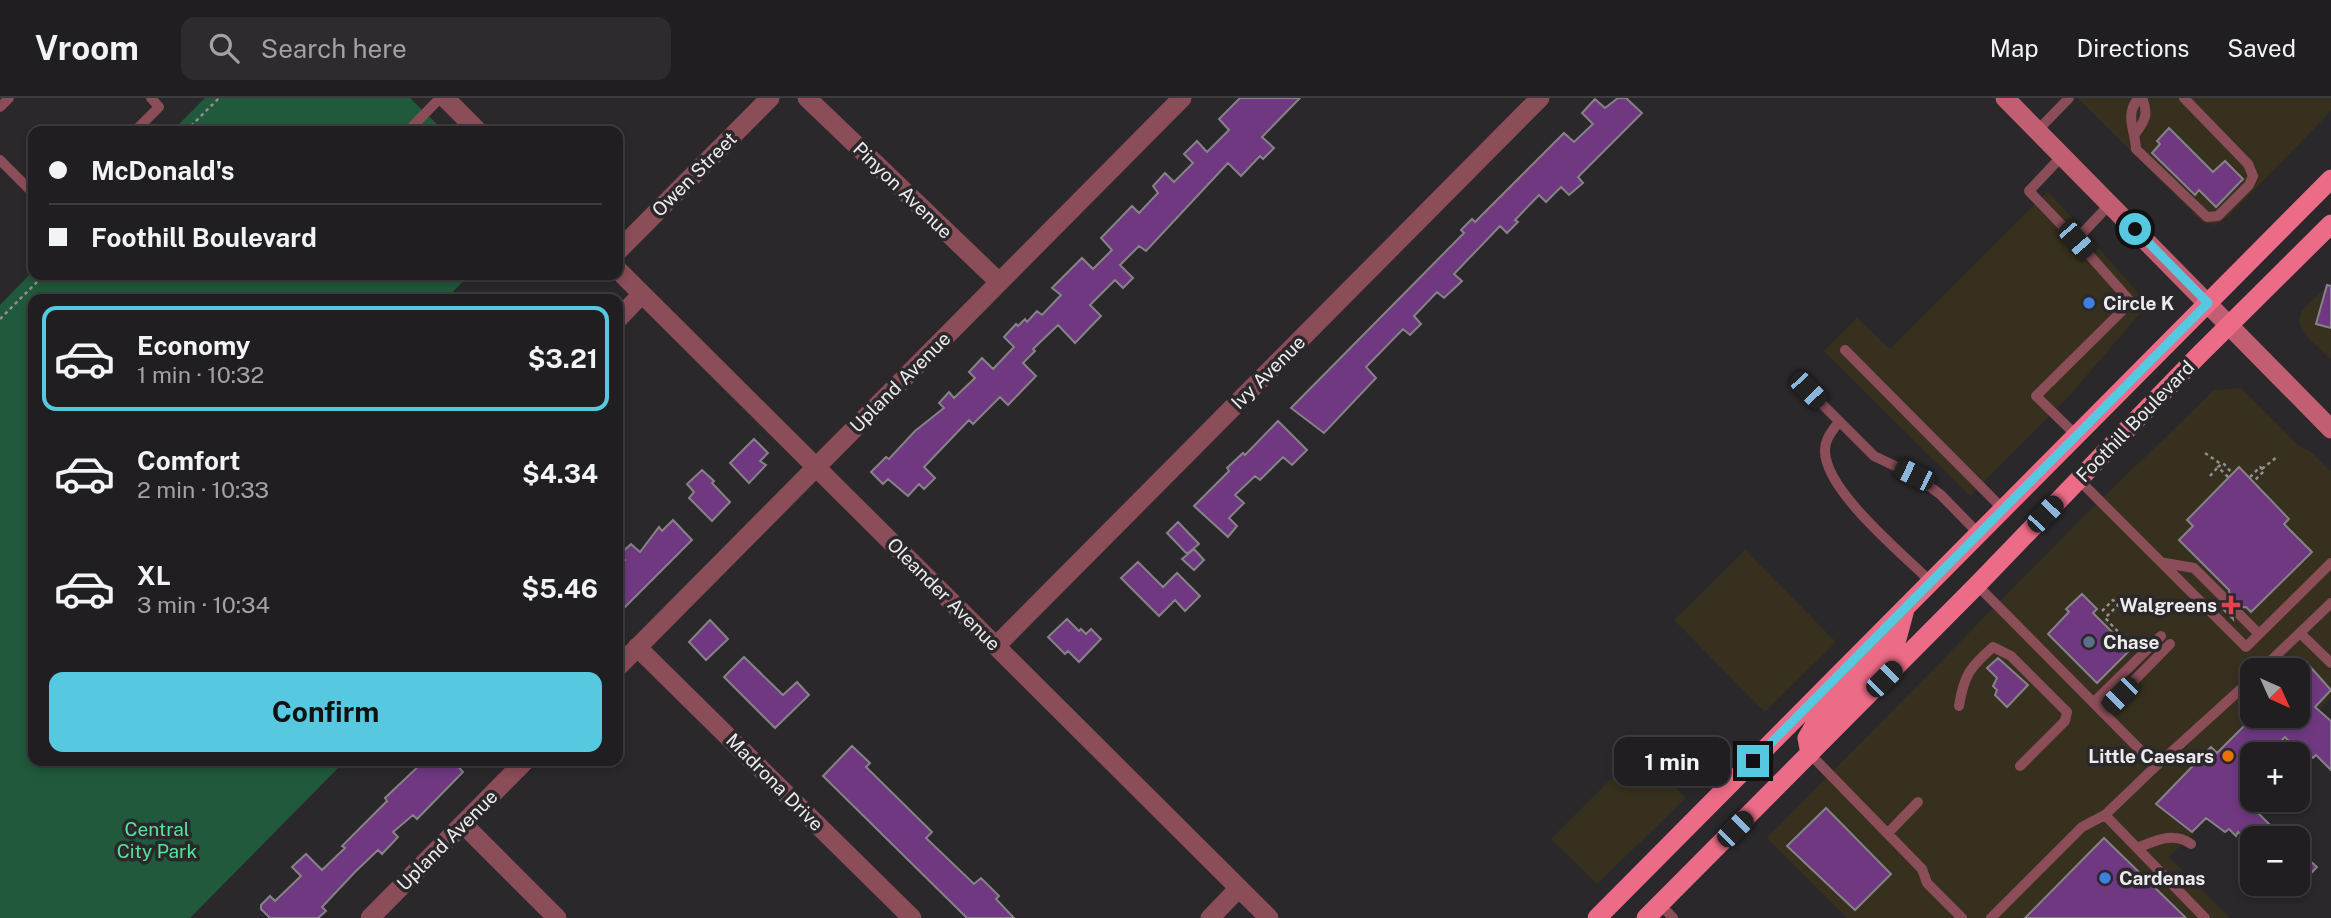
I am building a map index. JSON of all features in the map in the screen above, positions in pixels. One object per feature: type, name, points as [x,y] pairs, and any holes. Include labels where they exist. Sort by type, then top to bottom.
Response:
[{"type":"main road","points":[[2005,98],[2331,429]]},
{"type":"main road","name":"Foothill Boulevard","points":[[1597,918],[2331,179]]},
{"type":"main road","name":"Foothill Boulevard","points":[[1646,918],[1666,911],[1810,754],[2229,324],[2331,224]]},
{"type":"main road","points":[[1810,754],[1807,738],[1814,726],[1897,639],[1905,608]]},
{"type":"street","points":[[443,98],[473,126]]},
{"type":"street","name":"Owen Street","points":[[623,246],[770,98]]},
{"type":"street","name":"Pinyon Avenue","points":[[807,98],[999,282]]},
{"type":"street","name":"Upland Avenue","points":[[623,662],[1182,98]]},
{"type":"street","name":"Ivy Avenue","points":[[996,646],[1540,98]]},
{"type":"street","name":"Oleander Avenue","points":[[623,275],[1269,918]]},
{"type":"street","points":[[623,314],[642,294]]},
{"type":"street","name":"Madrona Drive","points":[[638,647],[912,918]]},
{"type":"street","name":"Upland Avenue","points":[[370,918],[520,766]]},
{"type":"street","points":[[463,824],[557,918]]},
{"type":"street","points":[[1210,918],[1240,888]]},
{"type":"lane","points":[[0,107],[9,98]]},
{"type":"lane","points":[[140,126],[159,107],[151,98]]},
{"type":"lane","points":[[413,126],[443,98]]},
{"type":"lane","points":[[2037,131],[2069,98]]},
{"type":"lane","points":[[2141,98],[2133,104],[2129,117],[2135,134],[2136,149],[2207,217],[2218,216],[2249,185],[2253,176],[2248,164],[2184,98]]},
{"type":"lane","points":[[2062,156],[2029,191],[2131,302],[2036,396],[2076,435]]},
{"type":"lane","points":[[0,160],[28,188]]},
{"type":"lane","points":[[2076,240],[2110,204]]},
{"type":"lane","points":[[1844,350],[2003,509]]},
{"type":"lane","points":[[1808,390],[1874,456],[1914,475],[1941,495],[1979,534]]},
{"type":"lane","points":[[1839,422],[1827,439],[1825,450],[1832,476],[1864,517],[1931,582]]},
{"type":"lane","points":[[2078,479],[2246,647],[2331,563]]},
{"type":"lane","points":[[2164,563],[2194,568],[2223,597]]},
{"type":"lane","points":[[1977,585],[2156,766]]},
{"type":"lane","points":[[2274,658],[2331,603]]},
{"type":"lane","points":[[2239,614],[2259,634]]},
{"type":"lane","points":[[2300,633],[2331,663]]},
{"type":"lane","points":[[2094,702],[2159,638]]},
{"type":"lane","points":[[2103,712],[2170,644]]},
{"type":"lane","points":[[1959,706],[1962,683],[1972,665],[1993,647],[2011,656],[2067,712],[2065,721],[2020,766]]},
{"type":"lane","points":[[1991,918],[2082,827],[2105,815],[2240,690]]},
{"type":"lane","points":[[1810,754],[1922,869],[1927,883],[1962,918]]},
{"type":"lane","points":[[1888,833],[1918,802]]},
{"type":"lane","points":[[2105,815],[2205,918]]},
{"type":"lane","points":[[2137,848],[2168,837],[2182,838],[2191,844]]},
{"type":"path","points":[[191,126],[219,98]]},
{"type":"path","points":[[0,319],[39,280]]},
{"type":"path","points":[[2205,453],[2232,473]]},
{"type":"path","points":[[2250,477],[2278,456]]},
{"type":"path","points":[[2210,476],[2220,465]]},
{"type":"path","points":[[2220,465],[2228,477]]},
{"type":"path","points":[[2254,481],[2264,471],[2262,469]]},
{"type":"path","points":[[2102,611],[2113,600],[2118,605],[2105,618],[2135,649],[2140,644],[2159,638]]},
{"type":"shaded area","points":[[2078,98],[2331,98],[2331,111],[2228,217],[2215,225],[2202,222]]},
{"type":"shaded area","points":[[2048,191],[2148,304],[2070,395],[1970,496],[1824,351],[1857,318],[1890,349]]},
{"type":"shaded area","points":[[2331,283],[2331,360],[2306,336],[2299,323],[2301,311]]},
{"type":"shaded area","points":[[2241,388],[2298,445],[2311,452],[2331,472],[2331,698],[2310,719],[2310,658],[2240,658],[2240,728],[2300,728],[2286,742],[2240,742],[2240,787],[2169,857],[2230,918],[1847,918],[1767,838],[2081,519],[2214,390]]},
{"type":"shaded area","points":[[1745,550],[1836,642],[1765,712],[1674,620]]},
{"type":"shaded area","points":[[1640,750],[1686,798],[1597,884],[1551,839]]},
{"type":"green space","points":[[205,98],[410,98],[439,126],[177,126]]},
{"type":"green space","name":"Central City Park","points":[[28,276],[28,280],[465,280],[450,294],[28,294],[28,766],[340,766],[190,918],[0,918],[0,305]]},
{"type":"building","points":[[1240,98],[1300,98],[1262,137],[1274,148],[1263,159],[1260,156],[1241,176],[1228,163],[1146,251],[1139,246],[1120,265],[1133,278],[1123,288],[1115,280],[1090,305],[1101,316],[1075,343],[1058,325],[1033,349],[1035,351],[1023,363],[1036,376],[1008,405],[1000,397],[973,424],[969,420],[924,467],[935,478],[924,489],[919,484],[908,496],[888,479],[883,484],[871,472],[944,408],[939,403],[949,392],[954,398],[975,378],[969,372],[982,358],[993,369],[1014,347],[1004,337],[1016,324],[1018,326],[1025,319],[1027,322],[1037,311],[1042,315],[1061,295],[1052,288],[1082,258],[1093,269],[1112,250],[1101,238],[1132,206],[1139,213],[1158,193],[1153,186],[1165,173],[1174,182],[1193,163],[1184,154],[1197,141],[1207,152],[1229,130],[1219,119]]},
{"type":"building","points":[[1618,98],[1626,98],[1642,113],[1578,177],[1583,183],[1569,195],[1561,187],[1546,202],[1539,195],[1515,220],[1518,222],[1507,233],[1500,226],[1454,274],[1462,281],[1444,298],[1437,292],[1414,316],[1421,324],[1410,335],[1403,329],[1366,367],[1376,378],[1324,433],[1291,408],[1464,233],[1461,230],[1472,219],[1475,222],[1564,133],[1574,142],[1593,124],[1582,113],[1595,99],[1605,108]]},
{"type":"building","points":[[2169,128],[2213,172],[2225,161],[2243,179],[2216,207],[2199,190],[2195,195],[2152,153],[2160,144],[2157,141]]},
{"type":"building","points":[[2327,285],[2331,286],[2331,328],[2316,324]]},
{"type":"building","points":[[1278,421],[1307,450],[1292,465],[1283,457],[1260,480],[1255,476],[1235,495],[1244,503],[1229,518],[1237,526],[1228,537],[1194,506],[1229,471],[1227,468],[1243,453],[1245,455]]},
{"type":"building","points":[[754,439],[768,453],[760,461],[766,465],[749,483],[730,463]]},
{"type":"building","name":"Walgreens","points":[[2239,467],[2289,519],[2284,524],[2312,552],[2251,612],[2246,607],[2234,608],[2233,619],[2217,603],[2228,603],[2229,590],[2179,540],[2193,526],[2187,520]]},
{"type":"building","points":[[702,470],[730,502],[712,521],[689,498],[694,492],[687,484]]},
{"type":"building","points":[[673,520],[692,540],[623,609],[623,551],[631,544],[640,552],[659,527],[662,531]]},
{"type":"building","points":[[1178,522],[1199,544],[1187,554],[1167,533]]},
{"type":"building","points":[[1194,549],[1204,560],[1194,570],[1182,559]]},
{"type":"building","points":[[1138,562],[1163,587],[1177,573],[1200,596],[1185,611],[1175,600],[1159,616],[1121,578]]},
{"type":"building","name":"Chase","points":[[2082,594],[2097,609],[2093,613],[2130,650],[2097,683],[2048,634],[2069,612],[2066,609]]},
{"type":"building","points":[[1067,619],[1079,631],[1081,629],[1086,634],[1091,629],[1101,639],[1079,662],[1068,651],[1065,654],[1048,637]]},
{"type":"building","points":[[710,620],[728,639],[706,660],[689,642]]},
{"type":"building","points":[[744,657],[783,695],[797,682],[809,695],[775,728],[724,677]]},
{"type":"building","points":[[1998,658],[2028,685],[2007,707],[1995,695],[1997,690],[1993,686],[1997,678],[1987,668]]},
{"type":"building","points":[[2310,666],[2331,690],[2315,707],[2331,721],[2331,770],[2316,755],[2313,758],[2310,755],[2310,742],[2289,742],[2285,737],[2280,742],[2240,742],[2240,812],[2261,812],[2259,814],[2271,826],[2240,826],[2240,834],[2238,832],[2236,836],[2229,829],[2225,832],[2206,818],[2192,832],[2156,804],[2211,747],[2217,753],[2242,728],[2310,728]]},
{"type":"building","points":[[852,746],[870,763],[866,767],[932,832],[926,838],[974,884],[981,878],[999,896],[996,899],[1014,918],[967,918],[823,776]]},
{"type":"building","points":[[419,766],[458,766],[463,772],[417,819],[413,815],[393,832],[398,837],[382,854],[378,850],[355,872],[322,907],[326,911],[318,918],[270,918],[261,909],[261,905],[270,896],[275,901],[301,876],[292,867],[306,854],[322,870],[387,801],[385,798]]},
{"type":"building","points":[[1826,808],[1891,874],[1855,910],[1787,846]]},
{"type":"building","name":"Cardenas","points":[[2104,838],[2186,918],[2025,918]]},
{"type":"building","points":[[2310,861],[2317,867],[2310,874]]},
{"type":"place","name":"Circle K","points":[[2089,303]]},
{"type":"place","name":"Walgreens","points":[[2231,605]]},
{"type":"place","name":"Chase","points":[[2089,642]]},
{"type":"place","name":"Little Caesars","points":[[2228,756]]},
{"type":"place","name":"Cardenas","points":[[2105,878]]},
{"type":"route","points":[[1753,761],[2208,303],[2135,229]]}]
